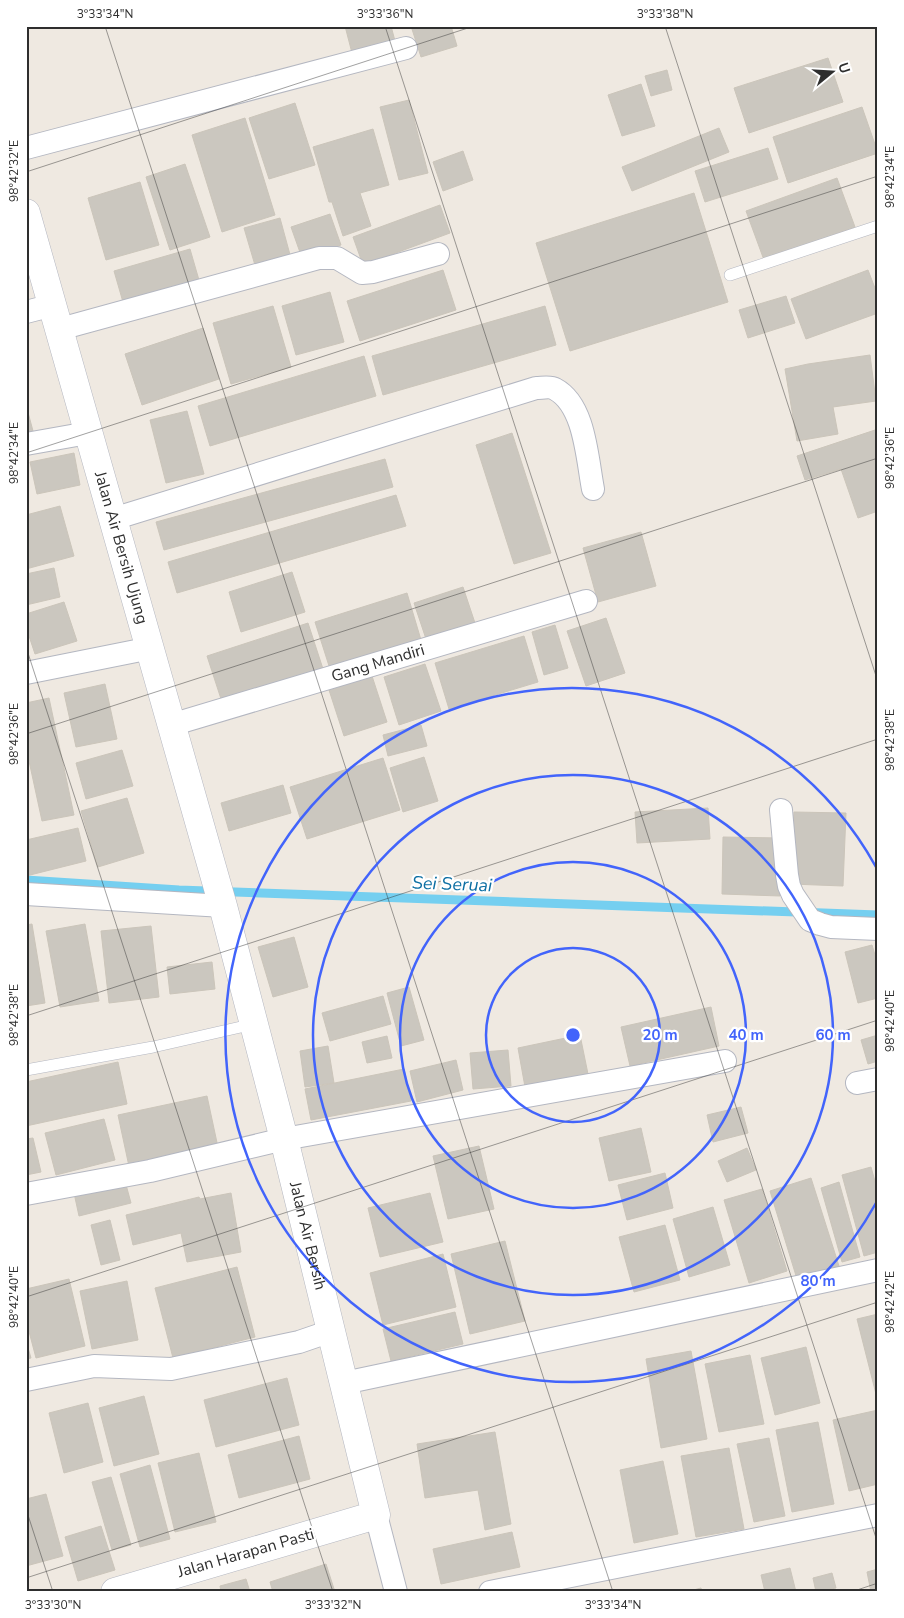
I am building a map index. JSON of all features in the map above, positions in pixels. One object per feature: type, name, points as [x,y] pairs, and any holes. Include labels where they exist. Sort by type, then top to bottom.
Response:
[{"type":"street","points":[[26,148],[406,48]]},
{"type":"street","name":"Jalan Air Bersih Ujung","points":[[26,213],[220,896]]},
{"type":"street","points":[[26,312],[56,317],[319,258],[337,258],[362,273],[373,272],[438,254]]},
{"type":"street","points":[[113,519],[536,388],[554,388],[570,400],[579,417],[593,489]]},
{"type":"street","points":[[26,444],[88,433]]},
{"type":"street","name":"Gang Mandiri","points":[[171,725],[586,601]]},
{"type":"street","points":[[26,673],[151,648]]},
{"type":"street","points":[[781,810],[787,875],[793,895],[810,920],[831,927],[878,929]]},
{"type":"street","points":[[26,894],[220,896]]},
{"type":"street","name":"Jalan Air Bersih","points":[[220,896],[284,1140],[396,1592]]},
{"type":"street","points":[[26,1194],[150,1171],[284,1140],[725,1061]]},
{"type":"street","points":[[344,1383],[878,1270]]},
{"type":"street","points":[[26,1380],[94,1366],[171,1369],[299,1342],[331,1331]]},
{"type":"street","name":"Jalan Harapan Pasti","points":[[115,1592],[376,1515]]},
{"type":"street","points":[[490,1592],[878,1515]]},
{"type":"lane","points":[[730,275],[878,226]]},
{"type":"lane","points":[[26,1070],[153,1047],[254,1024]]},
{"type":"building","points":[[345,26],[391,26],[395,41],[352,53]]},
{"type":"building","points":[[411,26],[451,26],[457,46],[421,57]]},
{"type":"building","points":[[828,58],[843,102],[749,133],[734,88]]},
{"type":"building","points":[[667,70],[672,90],[651,96],[645,76]]},
{"type":"building","points":[[641,84],[655,126],[622,136],[608,95]]},
{"type":"building","points":[[409,100],[428,173],[399,180],[380,107]]},
{"type":"building","points":[[295,103],[315,165],[269,179],[249,118]]},
{"type":"building","points":[[862,107],[878,153],[788,183],[773,137]]},
{"type":"building","points":[[245,118],[275,215],[222,232],[192,135]]},
{"type":"building","points":[[719,128],[729,152],[632,191],[622,167]]},
{"type":"building","points":[[373,129],[389,185],[360,193],[371,226],[343,236],[332,202],[329,202],[313,147]]},
{"type":"building","points":[[768,148],[778,179],[705,202],[695,171]]},
{"type":"building","points":[[463,151],[473,180],[443,191],[433,162]]},
{"type":"building","points":[[185,164],[210,237],[170,250],[146,177]]},
{"type":"building","points":[[837,178],[855,227],[764,260],[746,211]]},
{"type":"building","points":[[140,182],[159,245],[106,260],[88,198]]},
{"type":"building","points":[[694,193],[728,302],[570,351],[536,243]]},
{"type":"building","points":[[440,205],[450,233],[363,265],[353,237]]},
{"type":"building","points":[[330,214],[341,245],[302,258],[291,227]]},
{"type":"building","points":[[280,218],[292,262],[257,272],[244,228]]},
{"type":"building","points":[[190,249],[201,287],[125,309],[114,271]]},
{"type":"building","points":[[443,270],[456,310],[360,341],[347,301]]},
{"type":"building","points":[[868,270],[878,296],[878,313],[806,339],[791,299]]},
{"type":"building","points":[[330,292],[344,342],[296,355],[282,306]]},
{"type":"building","points":[[786,296],[795,323],[748,338],[739,310]]},
{"type":"building","points":[[273,306],[291,367],[231,384],[213,323]]},
{"type":"building","points":[[545,306],[556,345],[383,395],[372,356]]},
{"type":"building","points":[[203,328],[219,379],[142,405],[125,354]]},
{"type":"building","points":[[870,355],[876,401],[833,407],[838,434],[797,441],[785,369]]},
{"type":"building","points":[[364,356],[376,396],[210,446],[198,406]]},
{"type":"building","points":[[26,405],[33,431],[26,433]]},
{"type":"building","points":[[187,411],[204,474],[166,483],[150,420]]},
{"type":"building","points":[[878,429],[878,511],[858,518],[841,469],[805,480],[797,456]]},
{"type":"building","points":[[512,433],[551,553],[514,564],[476,445]]},
{"type":"building","points":[[74,453],[80,485],[37,494],[30,462]]},
{"type":"building","points":[[385,459],[393,487],[164,550],[156,522]]},
{"type":"building","points":[[396,495],[406,526],[177,593],[168,562]]},
{"type":"building","points":[[60,506],[74,556],[26,569],[26,515]]},
{"type":"building","points":[[641,532],[656,586],[598,602],[583,548]]},
{"type":"building","points":[[54,568],[60,597],[26,605],[26,574]]},
{"type":"building","points":[[292,572],[305,612],[241,632],[229,592]]},
{"type":"building","points":[[463,587],[476,626],[427,642],[414,603]]},
{"type":"building","points":[[407,593],[421,640],[330,669],[315,622]]},
{"type":"building","points":[[64,602],[77,641],[35,654],[26,627],[26,614]]},
{"type":"building","points":[[606,618],[625,673],[586,686],[567,631]]},
{"type":"building","points":[[308,623],[324,672],[223,705],[207,656]]},
{"type":"building","points":[[555,625],[568,668],[544,675],[532,632]]},
{"type":"building","points":[[524,636],[538,682],[449,709],[435,663]]},
{"type":"building","points":[[425,664],[441,711],[399,725],[384,677]]},
{"type":"building","points":[[372,676],[387,722],[344,736],[329,690]]},
{"type":"building","points":[[105,684],[117,739],[76,747],[64,693]]},
{"type":"building","points":[[49,698],[74,815],[42,821],[26,747],[26,703]]},
{"type":"building","points":[[421,725],[427,746],[388,756],[383,735]]},
{"type":"building","points":[[122,750],[133,786],[86,799],[76,763]]},
{"type":"building","points":[[424,757],[438,801],[403,812],[390,768]]},
{"type":"building","points":[[383,758],[400,810],[307,839],[290,787]]},
{"type":"building","points":[[283,785],[291,813],[229,831],[221,803]]},
{"type":"building","points":[[127,798],[144,853],[98,867],[81,811]]},
{"type":"building","points":[[708,808],[710,839],[637,843],[635,812]]},
{"type":"building","points":[[794,812],[846,813],[843,886],[791,884]]},
{"type":"building","points":[[78,828],[86,861],[26,876],[26,840]]},
{"type":"building","points":[[723,837],[781,838],[780,896],[722,894]]},
{"type":"building","points":[[32,924],[45,1003],[26,1006],[26,925]]},
{"type":"building","points":[[85,924],[99,1001],[60,1007],[46,931]]},
{"type":"building","points":[[151,926],[159,997],[109,1003],[101,931]]},
{"type":"building","points":[[294,937],[308,987],[273,997],[258,947]]},
{"type":"building","points":[[872,945],[878,965],[878,998],[858,1003],[845,952]]},
{"type":"building","points":[[212,962],[215,989],[170,994],[167,967]]},
{"type":"building","points":[[409,987],[424,1040],[401,1046],[387,993]]},
{"type":"building","points":[[383,996],[391,1024],[330,1041],[322,1013]]},
{"type":"building","points":[[711,1007],[719,1046],[630,1066],[621,1027]]},
{"type":"building","points":[[580,1035],[588,1074],[525,1087],[518,1048]]},
{"type":"building","points":[[878,1035],[878,1061],[868,1064],[861,1040]]},
{"type":"building","points":[[387,1036],[392,1058],[367,1063],[362,1042]]},
{"type":"building","points":[[328,1046],[334,1083],[305,1087],[300,1051]]},
{"type":"building","points":[[508,1050],[511,1086],[473,1089],[470,1053]]},
{"type":"building","points":[[456,1060],[463,1090],[417,1102],[410,1071]]},
{"type":"building","points":[[118,1062],[127,1104],[26,1126],[26,1082]]},
{"type":"building","points":[[404,1069],[411,1101],[311,1120],[305,1089]]},
{"type":"building","points":[[207,1096],[219,1152],[130,1171],[118,1115]]},
{"type":"building","points":[[741,1107],[748,1133],[713,1142],[707,1115]]},
{"type":"building","points":[[104,1119],[115,1160],[56,1175],[45,1133]]},
{"type":"building","points":[[641,1128],[651,1172],[609,1181],[599,1138]]},
{"type":"building","points":[[33,1138],[41,1172],[26,1175],[26,1139]]},
{"type":"building","points":[[479,1146],[494,1209],[448,1219],[433,1156]]},
{"type":"building","points":[[747,1148],[756,1170],[727,1182],[718,1161]]},
{"type":"building","points":[[871,1167],[878,1192],[878,1252],[864,1256],[842,1175]]},
{"type":"building","points":[[665,1173],[673,1208],[627,1220],[618,1185]]},
{"type":"building","points":[[811,1178],[839,1266],[797,1279],[770,1191]]},
{"type":"building","points":[[125,1181],[131,1203],[79,1216],[74,1193]]},
{"type":"building","points":[[839,1182],[860,1257],[842,1262],[821,1188]]},
{"type":"building","points":[[762,1189],[787,1271],[749,1283],[724,1200]]},
{"type":"building","points":[[231,1193],[241,1252],[187,1262],[181,1233],[133,1245],[126,1215],[199,1197],[200,1199]]},
{"type":"building","points":[[430,1193],[443,1242],[380,1257],[368,1208]]},
{"type":"building","points":[[713,1207],[730,1265],[689,1277],[673,1219]]},
{"type":"building","points":[[110,1220],[120,1260],[101,1265],[91,1225]]},
{"type":"building","points":[[665,1225],[680,1280],[634,1292],[619,1237]]},
{"type":"building","points":[[505,1241],[525,1321],[470,1334],[451,1254]]},
{"type":"building","points":[[443,1254],[456,1307],[383,1325],[370,1273]]},
{"type":"building","points":[[237,1267],[255,1337],[173,1358],[155,1288]]},
{"type":"building","points":[[69,1279],[85,1346],[36,1358],[26,1320],[26,1289]]},
{"type":"building","points":[[127,1281],[138,1340],[92,1349],[80,1291]]},
{"type":"building","points":[[455,1312],[463,1344],[391,1361],[383,1329]]},
{"type":"building","points":[[878,1314],[878,1397],[877,1398],[857,1319]]},
{"type":"building","points":[[26,1341],[31,1358],[26,1359]]},
{"type":"building","points":[[806,1347],[820,1403],[775,1415],[761,1358]]},
{"type":"building","points":[[691,1351],[707,1439],[661,1448],[646,1359]]},
{"type":"building","points":[[750,1355],[764,1424],[719,1432],[705,1364]]},
{"type":"building","points":[[287,1378],[299,1425],[216,1447],[204,1400]]},
{"type":"building","points":[[144,1396],[159,1454],[114,1466],[99,1408]]},
{"type":"building","points":[[88,1403],[103,1462],[64,1473],[49,1413]]},
{"type":"building","points":[[878,1410],[878,1484],[849,1491],[833,1420]]},
{"type":"building","points":[[818,1422],[834,1504],[792,1512],[776,1430]]},
{"type":"building","points":[[495,1432],[511,1524],[485,1530],[478,1490],[425,1498],[417,1444]]},
{"type":"building","points":[[299,1436],[310,1479],[239,1498],[228,1455]]},
{"type":"building","points":[[769,1438],[785,1516],[754,1522],[737,1444]]},
{"type":"building","points":[[729,1448],[744,1529],[696,1537],[681,1456]]},
{"type":"building","points":[[199,1453],[216,1522],[175,1532],[158,1463]]},
{"type":"building","points":[[663,1461],[678,1534],[634,1543],[620,1470]]},
{"type":"building","points":[[150,1465],[170,1539],[140,1547],[120,1474]]},
{"type":"building","points":[[111,1477],[131,1545],[112,1550],[92,1482]]},
{"type":"building","points":[[46,1494],[63,1556],[26,1566],[26,1499]]},
{"type":"building","points":[[101,1526],[115,1570],[78,1581],[65,1537]]},
{"type":"building","points":[[512,1532],[520,1567],[441,1584],[433,1549]]},
{"type":"building","points":[[326,1564],[335,1592],[273,1592],[270,1582]]},
{"type":"building","points":[[790,1568],[796,1592],[765,1592],[761,1575]]},
{"type":"building","points":[[878,1569],[878,1592],[871,1592],[867,1572]]},
{"type":"building","points":[[832,1573],[836,1588],[816,1592],[813,1578]]},
{"type":"building","points":[[246,1579],[250,1592],[221,1592],[220,1586]]},
{"type":"building","points":[[701,1588],[702,1592],[686,1592]]},
{"type":"waterway","name":"Sei Seruai","points":[[26,880],[179,890],[878,915]]}]
